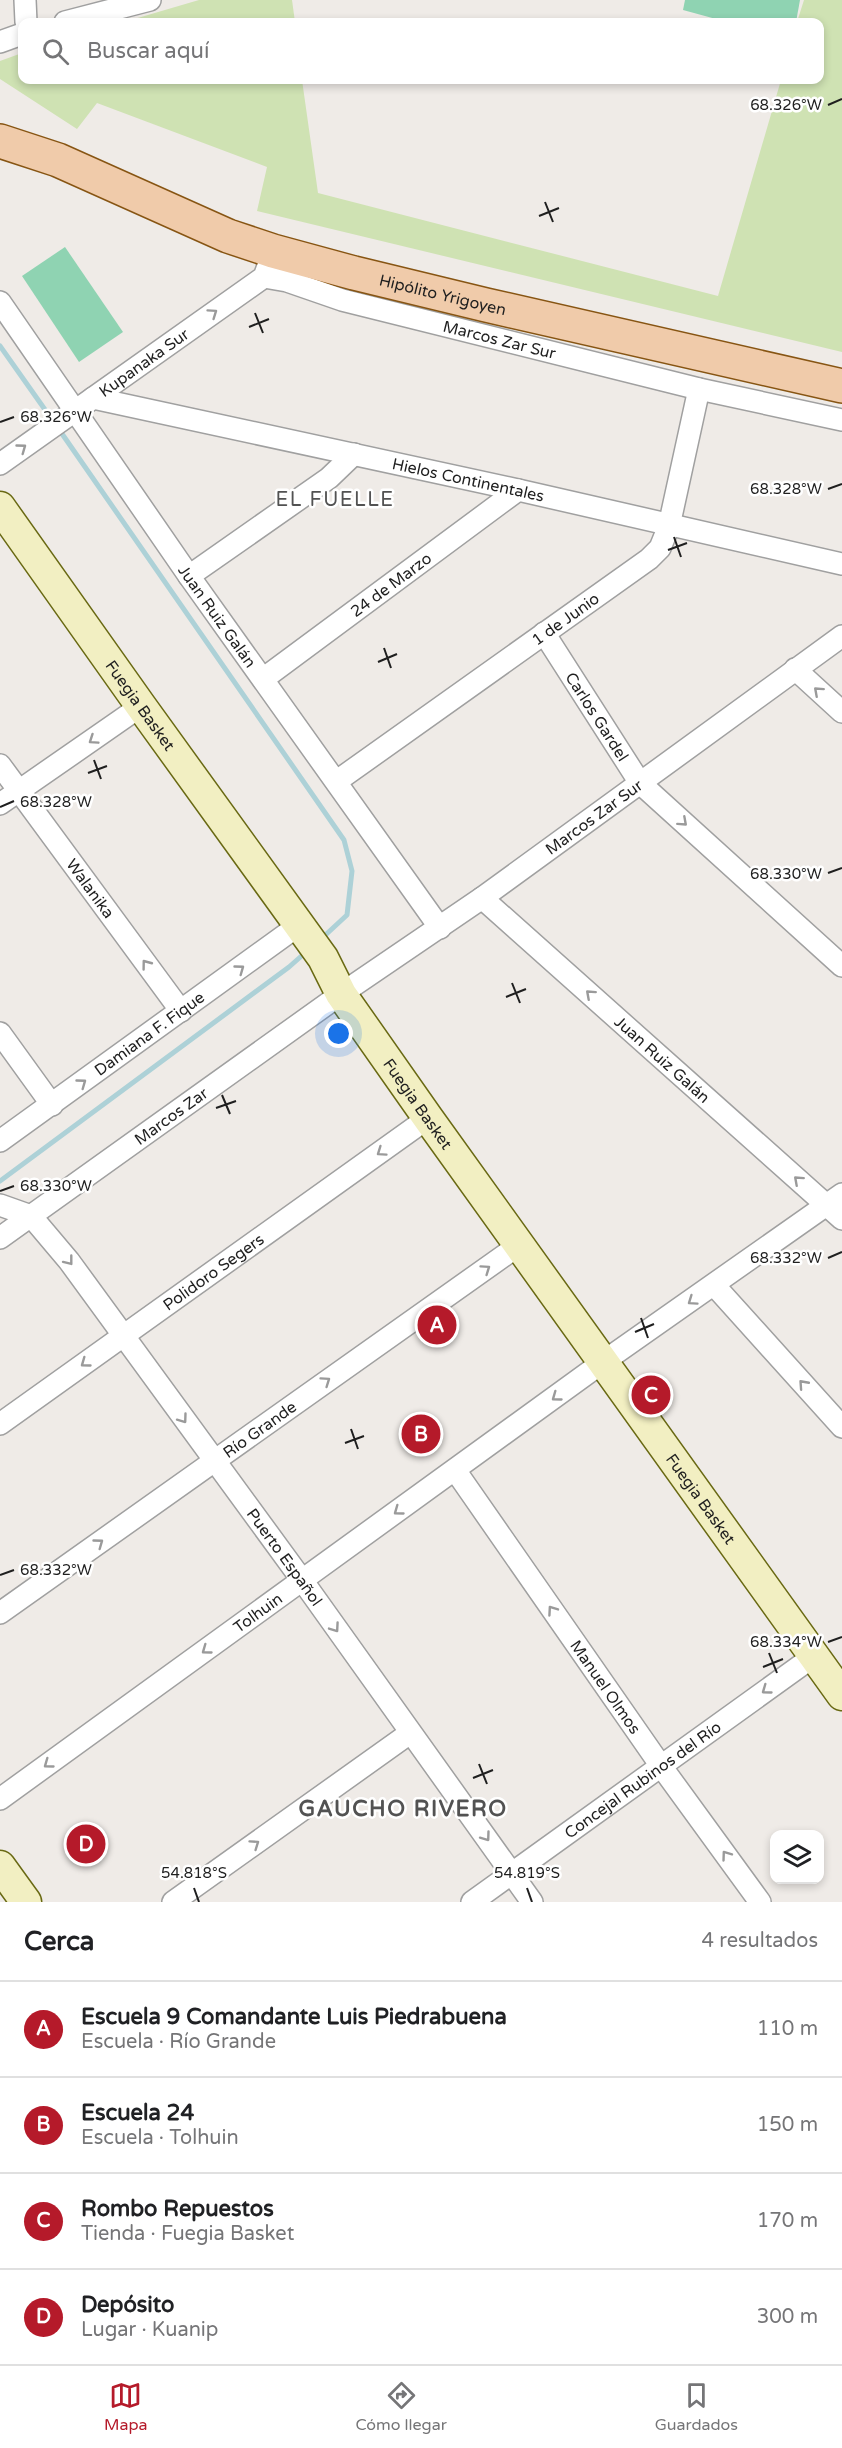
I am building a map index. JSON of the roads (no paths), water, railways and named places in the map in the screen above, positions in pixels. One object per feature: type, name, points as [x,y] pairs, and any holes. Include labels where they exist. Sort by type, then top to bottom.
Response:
[{"type":"main road","points":[[0,118],[58,160]]},
{"type":"main road","points":[[0,141],[58,160]]},
{"type":"main road","name":"Hipólito Yrigoyen","points":[[58,160],[228,236],[268,264],[354,273],[842,386]]},
{"type":"main road","name":"Fuegia Basket","points":[[0,507],[324,958],[341,994],[428,1118],[842,1695]]},
{"type":"main road","points":[[0,1866],[26,1902]]},
{"type":"street","points":[[25,0],[26,18]]},
{"type":"street","points":[[80,18],[150,0]]},
{"type":"street","points":[[0,42],[18,35]]},
{"type":"street","name":"Marcos Zar Sur","points":[[268,264],[286,281],[342,300],[699,389],[842,420]]},
{"type":"street","name":"Kupanaka Sur","points":[[0,464],[93,398],[268,264]]},
{"type":"street","name":"Juan Ruiz Galán","points":[[0,302],[68,415],[189,576],[440,928]]},
{"type":"street","name":"1 de Junio","points":[[337,781],[649,559],[660,548],[669,526],[699,389]]},
{"type":"street","name":"Hielos Continentales","points":[[93,398],[518,490],[842,564]]},
{"type":"street","points":[[189,576],[329,478],[354,454]]},
{"type":"street","name":"24 de Marzo","points":[[262,679],[518,490]]},
{"type":"street","name":"Carlos Gardel","points":[[544,633],[640,783],[842,966]]},
{"type":"street","name":"Marcos Zar Sur","points":[[341,994],[482,898],[842,636]]},
{"type":"street","points":[[795,669],[842,712]]},
{"type":"street","points":[[0,804],[141,706]]},
{"type":"street","name":"Walanika","points":[[0,765],[181,1011]]},
{"type":"street","name":"Juan Ruiz Galán","points":[[482,898],[837,1206]]},
{"type":"street","name":"Damiana F. Fique","points":[[0,1142],[299,926]]},
{"type":"street","name":"Marcos Zar","points":[[0,1238],[341,994]]},
{"type":"street","points":[[0,1033],[52,1105]]},
{"type":"street","name":"Polidoro Segers","points":[[0,1424],[428,1118]]},
{"type":"street","points":[[3,1206],[31,1216]]},
{"type":"street","name":"Tolhuin","points":[[0,1799],[603,1362],[714,1285],[837,1206]]},
{"type":"street","name":"Puerto Español","points":[[31,1216],[69,1261],[302,1580],[532,1902]]},
{"type":"street","name":"Río Grande","points":[[0,1613],[519,1245]]},
{"type":"street","points":[[714,1285],[842,1427]]},
{"type":"street","name":"Manuel Olmos","points":[[454,1470],[661,1767],[760,1902]]},
{"type":"street","name":"Concejal Rubinos del Río","points":[[472,1902],[814,1656]]},
{"type":"street","points":[[173,1902],[411,1733]]},
{"type":"waterway","points":[[0,346],[53,421]]},
{"type":"waterway","points":[[58,428],[344,840],[352,871],[347,915],[320,940]]},
{"type":"waterway","points":[[0,1181],[289,967],[306,952]]},
{"type":"place","name":"Escuela 9 Comandante Luis Piedrabuena","points":[[437,1325]]},
{"type":"place","name":"Rombo Repuestos","points":[[651,1395]]},
{"type":"place","name":"Escuela 24","points":[[421,1434]]},
{"type":"place","name":"Depósito","points":[[86,1844]]},
{"type":"district","name":"EL FUELLE","points":[[335,499]]},
{"type":"district","name":"GAUCHO RIVERO","points":[[403,1808]]}]
